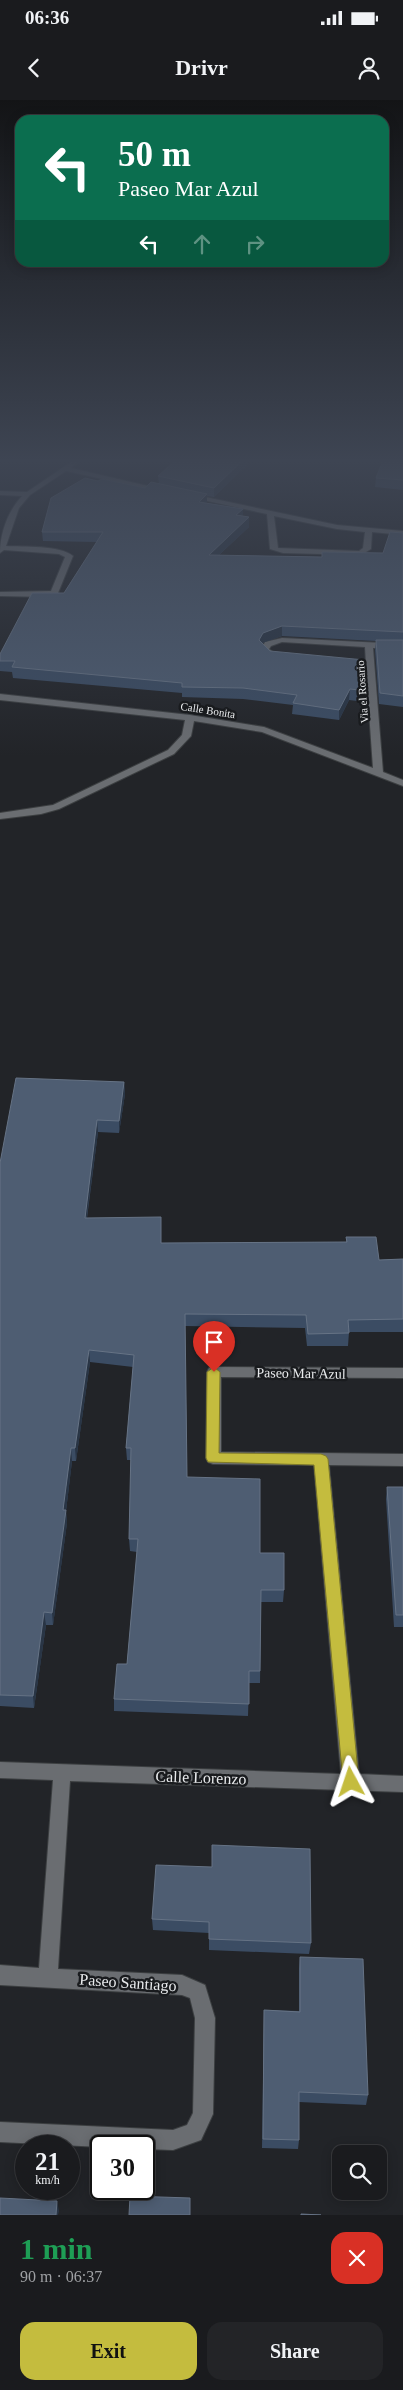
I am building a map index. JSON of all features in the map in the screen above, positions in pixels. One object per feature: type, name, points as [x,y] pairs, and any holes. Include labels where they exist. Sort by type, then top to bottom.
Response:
[{"type":"street","points":[[0,594],[47,595],[54,592],[68,559]]},
{"type":"street","points":[[282,658],[273,658],[265,650],[268,644],[282,640],[369,645]]},
{"type":"street","name":"Via el Rosario","points":[[378,772],[369,645],[403,646]]},
{"type":"street","points":[[342,664],[371,667]]},
{"type":"street","name":"Calle Bonita","points":[[0,698],[190,718],[264,730],[403,783]]},
{"type":"street","points":[[0,816],[56,807],[171,752],[186,736],[190,718]]},
{"type":"street","name":"Paseo Mar Azul","points":[[403,1374],[214,1372],[213,1458],[403,1460]]},
{"type":"street","points":[[321,1459],[351,1782]]},
{"type":"street","name":"Calle Lorenzo","points":[[0,1770],[403,1784]]},
{"type":"street","points":[[48,1978],[62,1773]]},
{"type":"street","name":"Paseo Santiago","points":[[0,1975],[182,1985],[198,1992],[205,2018],[203,2114],[194,2133],[173,2140],[0,2132]]},
{"type":"building","points":[[86,559],[403,559],[403,632],[282,626],[263,633],[259,640],[270,651],[365,660],[367,691],[350,689],[339,710],[293,703],[297,695],[243,688],[182,687],[182,683],[12,667],[15,661],[0,661],[0,654],[32,593],[64,593]]},
{"type":"building","points":[[376,640],[403,640],[403,696],[380,693]]},
{"type":"building","points":[[16,1078],[124,1082],[119,1121],[97,1120],[85,1218],[161,1217],[161,1243],[347,1242],[346,1237],[376,1237],[379,1260],[403,1259],[403,1319],[348,1320],[349,1333],[308,1334],[306,1315],[185,1314],[187,1477],[260,1479],[260,1553],[284,1553],[284,1590],[261,1590],[260,1671],[249,1671],[249,1704],[114,1699],[117,1664],[127,1664],[138,1539],[129,1539],[131,1448],[126,1448],[134,1355],[89,1350],[75,1448],[71,1448],[63,1510],[66,1510],[52,1613],[44,1612],[33,1696],[0,1695],[0,1163]]},
{"type":"building","points":[[387,1487],[403,1487],[403,1615],[396,1615]]},
{"type":"building","points":[[212,1845],[310,1849],[311,1943],[209,1939],[209,1922],[152,1919],[156,1865],[212,1867]]},
{"type":"building","points":[[300,1957],[363,1959],[368,2095],[299,2092],[299,2140],[263,2139],[264,2010],[300,2012]]},
{"type":"building","points":[[155,2197],[190,2198],[190,2215],[129,2215],[130,2200],[155,2200]]},
{"type":"building","points":[[0,2198],[57,2201],[56,2215],[0,2215]]},
{"type":"route","points":[[214,1372],[213,1458],[321,1459],[351,1782]]}]
